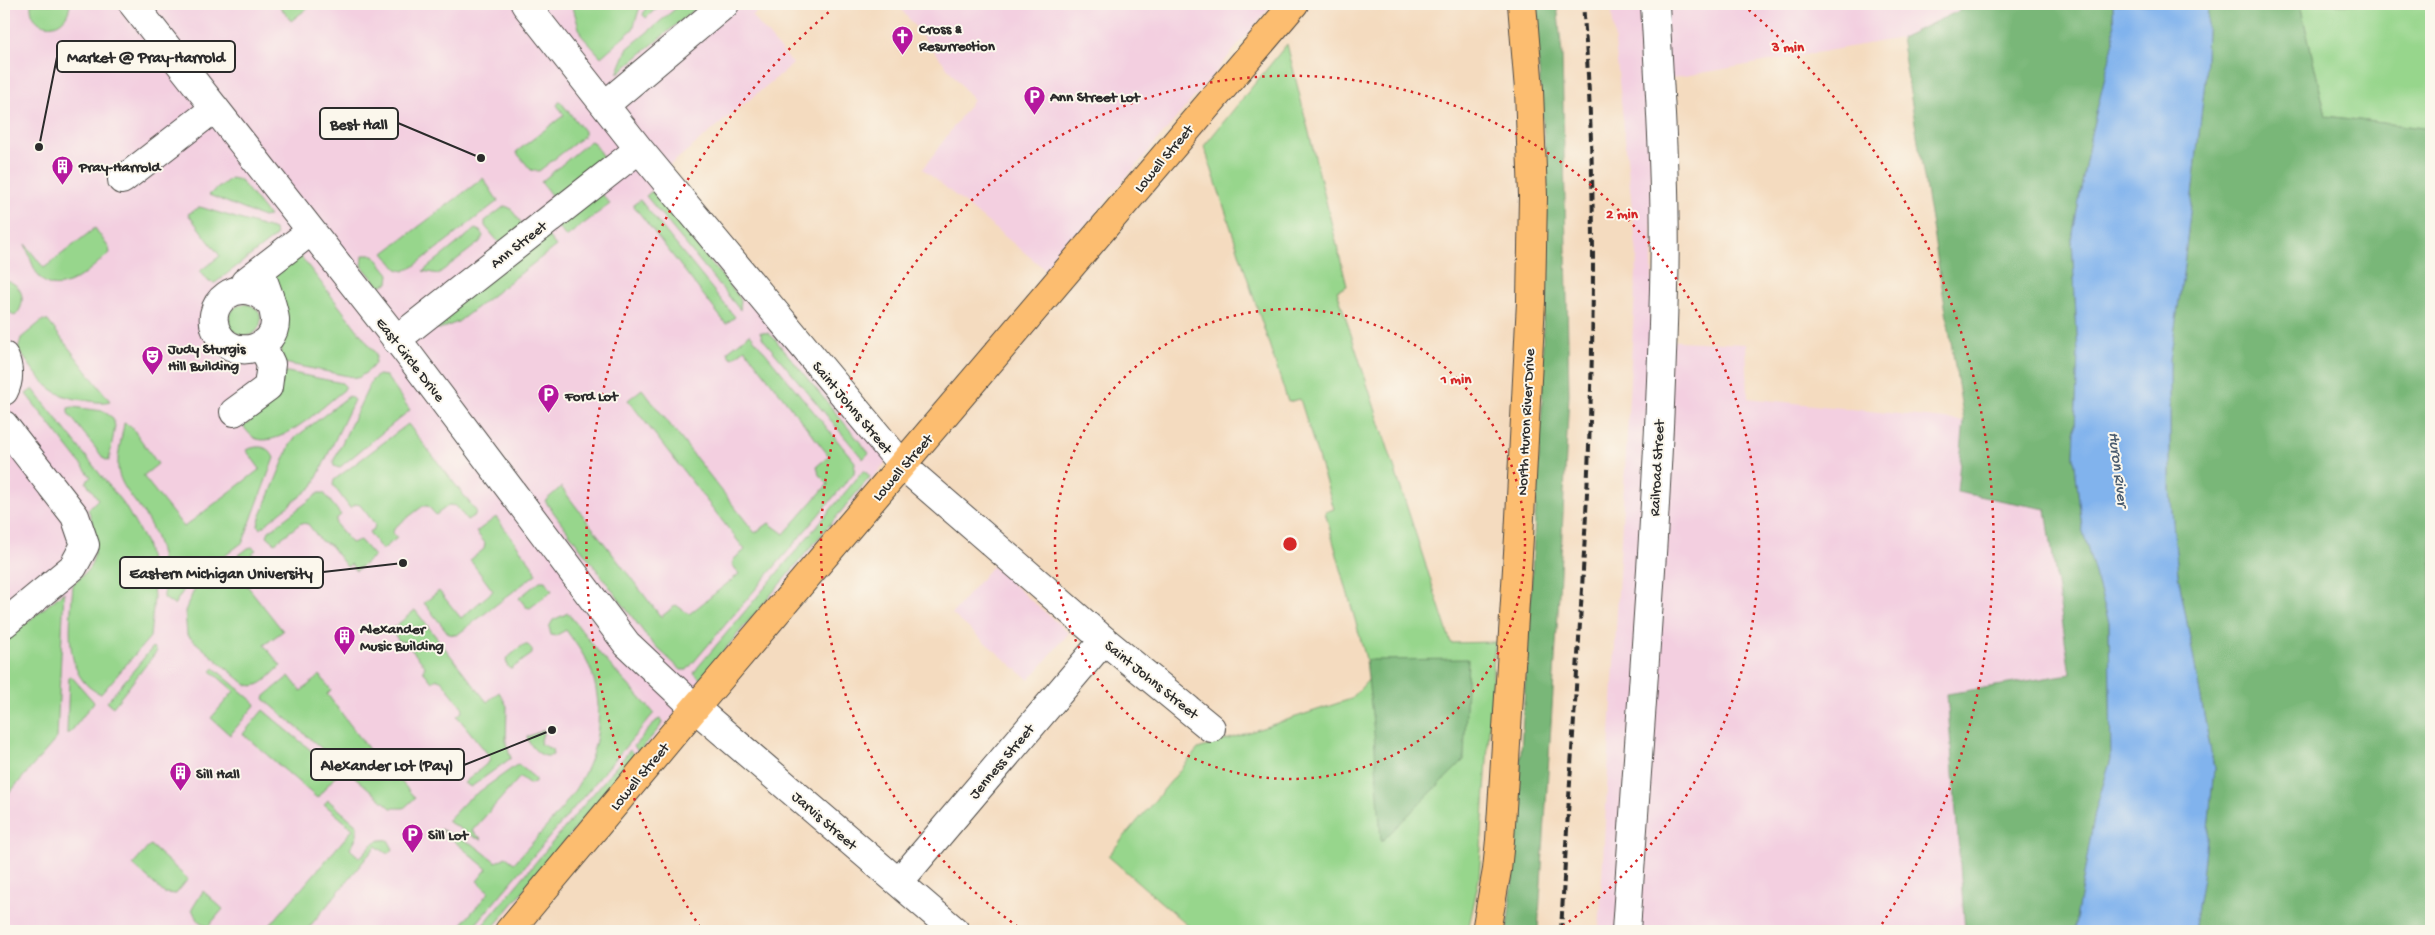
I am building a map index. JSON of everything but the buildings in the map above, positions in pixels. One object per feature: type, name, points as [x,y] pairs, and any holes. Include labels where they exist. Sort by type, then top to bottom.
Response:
[{"type":"main road","name":"Lowell Street","points":[[509,931],[695,708],[903,466],[1294,4]]},
{"type":"main road","name":"North Huron River Drive","points":[[1486,931],[1497,870],[1500,840],[1519,537],[1531,301],[1533,186],[1529,90],[1522,4]]},
{"type":"street","name":"East Circle Drive","points":[[134,4],[396,340],[627,644],[695,708]]},
{"type":"street","name":"Saint Johns Street","points":[[525,4],[639,149],[903,466],[1104,640],[1211,728]]},
{"type":"street","points":[[605,105],[725,4]]},
{"type":"street","name":"Railroad Street","points":[[1626,931],[1657,456],[1665,286],[1661,126],[1655,4]]},
{"type":"street","points":[[122,180],[215,108]]},
{"type":"street","name":"Ann Street","points":[[396,340],[639,149]]},
{"type":"street","points":[[260,271],[272,306],[275,320],[273,330],[262,345],[242,350],[231,347],[218,334],[215,314],[223,298],[311,230]]},
{"type":"street","points":[[232,292],[252,290],[265,298],[272,306]]},
{"type":"street","points":[[234,412],[268,387],[271,364],[262,345]]},
{"type":"street","points":[[4,356],[8,365],[4,390]]},
{"type":"street","points":[[4,424],[75,516],[85,545],[73,567],[4,624]]},
{"type":"street","name":"Jenness Street","points":[[899,882],[1104,640]]},
{"type":"street","name":"Jarvis Street","points":[[695,708],[956,931]]},
{"type":"shaded area","points":[[4,4],[766,4],[752,16],[793,64],[665,169],[897,449],[493,931],[4,931]]},
{"type":"shaded area","name":"Ann Street Lot","points":[[897,4],[1273,4],[1047,271],[923,169],[973,100]]},
{"type":"shaded area","points":[[1611,4],[1973,4],[1901,38],[1650,82],[1653,340],[1746,344],[1748,398],[1964,421],[1957,492],[2046,509],[2070,674],[1947,694],[1965,931],[1599,931],[1637,255]]},
{"type":"shaded area","points":[[992,566],[1069,633],[1029,680],[952,614]]},
{"type":"green space","points":[[31,4],[70,5],[62,21],[48,26],[36,20],[32,13]]},
{"type":"green space","points":[[278,4],[317,4],[309,7],[291,21]]},
{"type":"green space","points":[[572,4],[641,4],[633,29],[601,57],[581,35]]},
{"type":"green space","points":[[647,4],[661,4],[646,18],[643,15]]},
{"type":"green space","points":[[681,4],[701,4],[617,74],[627,49]]},
{"type":"green space","points":[[1534,4],[1557,4],[1562,54],[1569,394],[1558,613],[1538,931],[1507,931],[1514,866],[1542,405],[1545,152]]},
{"type":"green space","points":[[1973,4],[2113,4],[2114,41],[2091,134],[2072,239],[2078,353],[2074,456],[2082,528],[2109,622],[2111,759],[2095,812],[2074,931],[1965,931],[1947,694],[2070,674],[2046,509],[1957,492],[1964,421],[1901,38]]},
{"type":"green space","points":[[2208,4],[2300,4],[2326,116],[2431,129],[2431,931],[2194,931],[2203,877],[2214,769],[2178,574],[2170,491],[2170,360],[2183,274],[2205,81]]},
{"type":"green space","points":[[2300,4],[2422,4],[2431,10],[2431,129],[2326,116]]},
{"type":"green space","points":[[1287,44],[1347,286],[1337,291],[1451,643],[1495,642],[1479,879],[1468,931],[1194,931],[1108,856],[1198,749],[1351,699],[1371,677],[1325,512],[1334,509],[1300,399],[1288,402],[1204,146]]},
{"type":"green space","points":[[560,101],[584,131],[584,136],[539,171],[531,170],[516,152],[564,115],[557,105]]},
{"type":"green space","points":[[590,141],[593,142],[607,163],[557,203],[541,182]]},
{"type":"green space","points":[[231,178],[240,180],[269,216],[263,217],[209,195]]},
{"type":"green space","points":[[483,178],[498,201],[413,267],[404,271],[397,269],[384,253]]},
{"type":"green space","points":[[597,188],[610,204],[566,237],[555,223]]},
{"type":"green space","points":[[652,191],[736,293],[741,300],[740,310],[646,196]]},
{"type":"green space","points":[[640,200],[735,317],[726,324],[633,205]]},
{"type":"green space","points":[[505,206],[510,208],[524,226],[501,245],[485,226],[485,221]]},
{"type":"green space","points":[[200,207],[275,230],[276,236],[215,283],[209,282],[200,271],[220,256],[188,214]]},
{"type":"green space","points":[[95,228],[109,248],[110,253],[87,272],[69,283],[50,285],[42,280],[34,268],[25,244],[44,268]]},
{"type":"green space","points":[[475,229],[480,231],[483,236],[480,242],[438,274],[423,271]]},
{"type":"green space","points":[[544,231],[556,246],[458,322],[440,329],[424,325]]},
{"type":"green space","points":[[299,254],[376,354],[373,365],[358,378],[279,362],[286,320],[275,277],[280,269]]},
{"type":"green space","points":[[363,255],[374,255],[389,274],[388,283],[379,286],[362,266]]},
{"type":"green space","points":[[4,280],[16,285],[22,294],[21,305],[15,316],[4,308]]},
{"type":"green space","points":[[245,304],[251,305],[256,309],[260,314],[260,326],[256,331],[251,335],[245,336],[239,335],[234,331],[230,326],[229,320],[230,314],[234,309],[239,305]]},
{"type":"green space","points":[[43,320],[48,321],[110,401],[96,402],[70,398],[52,390],[38,377],[18,350],[21,338]]},
{"type":"green space","points":[[760,332],[768,333],[774,338],[869,453],[863,459],[763,339]]},
{"type":"green space","points":[[750,334],[855,462],[854,473],[687,670],[681,670],[651,642],[545,501],[561,487],[661,617],[676,605],[689,614],[739,574],[732,564],[734,559],[745,550],[628,400],[642,389],[755,533],[769,523],[784,534],[828,484],[819,475],[817,466],[829,456],[745,349],[733,358],[729,356],[728,351]]},
{"type":"green space","points":[[278,370],[342,383],[345,386],[344,390],[291,431],[267,440],[257,439],[243,426],[251,421],[247,416]]},
{"type":"green space","points":[[378,375],[386,376],[410,410],[339,468],[334,466],[333,462],[372,380]]},
{"type":"green space","points":[[33,389],[125,506],[146,543],[152,570],[154,598],[150,637],[101,694],[88,686],[79,675],[71,646],[70,630],[73,584],[90,567],[93,560],[94,531],[88,509],[98,499],[86,482],[91,477],[26,394]]},
{"type":"green space","points":[[349,396],[354,400],[313,486],[260,529],[258,525],[260,518],[290,445],[296,437]]},
{"type":"green space","points":[[68,408],[103,411],[113,418],[115,426],[109,461],[104,459],[68,413]]},
{"type":"green space","points":[[124,423],[131,426],[158,464],[143,476],[184,527],[260,469],[246,450],[255,447],[266,448],[274,458],[243,542],[187,585],[174,605],[164,598],[162,558],[157,539],[119,475],[118,457]]},
{"type":"green space","points":[[408,424],[476,511],[475,515],[467,520],[456,506],[449,505],[436,515],[428,506],[423,506],[394,528],[393,533],[397,538],[382,550],[369,532],[374,529],[375,524],[360,505],[356,504],[350,508],[333,485],[334,480]]},
{"type":"green space","points":[[864,470],[870,477],[700,679],[694,673],[698,667]]},
{"type":"green space","points":[[319,493],[324,493],[341,515],[336,519],[336,524],[351,543],[360,540],[374,556],[356,571],[351,564],[347,567],[329,544],[321,541],[308,524],[301,523],[275,543],[267,536],[269,531]]},
{"type":"green space","points":[[496,517],[535,569],[536,574],[457,635],[449,634],[424,603],[439,591],[461,618],[493,591],[470,560],[484,549],[485,543],[476,532]]},
{"type":"green space","points":[[252,547],[256,550],[252,553],[261,563],[242,579],[283,631],[264,645],[281,666],[260,684],[250,686],[245,684],[187,635],[185,611],[194,590],[248,548]]},
{"type":"green space","points":[[540,581],[545,581],[552,591],[530,608],[526,607],[519,598]]},
{"type":"green space","points":[[64,592],[57,738],[4,799],[4,641]]},
{"type":"green space","points":[[415,610],[487,702],[499,692],[507,706],[506,743],[511,758],[471,787],[464,783],[489,762],[490,757],[457,716],[462,712],[463,708],[441,680],[437,679],[432,682],[423,671],[425,666],[405,642],[399,641],[391,630]]},
{"type":"green space","points":[[568,613],[600,654],[654,713],[470,931],[456,931],[489,892],[477,881],[487,869],[440,829],[474,845],[496,862],[506,857],[514,863],[566,803],[580,782],[590,759],[597,735],[598,709],[592,673],[566,630],[555,636],[551,635],[549,627],[553,620]]},
{"type":"green space","points":[[523,645],[528,645],[532,649],[532,654],[511,669],[507,666],[506,659]]},
{"type":"green space","points":[[153,647],[157,651],[113,707],[107,702]]},
{"type":"green space","points":[[1468,659],[1464,760],[1381,842],[1374,733],[1366,660]]},
{"type":"green space","points":[[214,668],[256,704],[230,735],[211,718],[234,691],[211,671]]},
{"type":"green space","points":[[320,675],[331,690],[327,694],[386,772],[393,772],[415,798],[404,808],[391,808],[264,699],[265,696],[289,676],[301,691]]},
{"type":"green space","points":[[71,676],[94,702],[70,733],[67,733],[69,677]]},
{"type":"green space","points":[[263,710],[338,773],[317,798],[243,734]]},
{"type":"green space","points":[[660,719],[662,722],[660,727],[639,752],[634,746]]},
{"type":"green space","points":[[544,730],[540,744],[552,749],[553,755],[545,756],[537,752],[527,737]]},
{"type":"green space","points":[[630,750],[636,756],[490,931],[478,931]]},
{"type":"green space","points":[[518,764],[535,778],[535,783],[530,784],[520,777],[472,831],[482,839],[476,838],[447,821],[466,801]]},
{"type":"green space","points":[[328,800],[357,825],[357,836],[350,849],[360,858],[375,842],[388,840],[393,849],[390,853],[386,853],[376,846],[306,931],[265,931],[353,829],[324,804]]},
{"type":"green space","points":[[150,845],[188,879],[176,894],[164,893],[133,865]]},
{"type":"green space","points":[[203,891],[223,909],[208,927],[197,920],[192,909]]},
{"type":"water","name":"Huron River","points":[[2113,4],[2208,4],[2205,81],[2183,274],[2170,360],[2170,491],[2178,574],[2214,769],[2203,877],[2194,931],[2074,931],[2095,812],[2111,759],[2109,622],[2082,528],[2074,456],[2078,353],[2072,239],[2091,134],[2114,41]]},
{"type":"railway","points":[[1561,931],[1582,583],[1592,352],[1593,236],[1590,120],[1583,4]]},
{"type":"place","name":"Cross & Resurrection","points":[[903,56]]},
{"type":"place","name":"Ann Street Lot","points":[[1034,115]]},
{"type":"place","name":"Market @ Pray-Harrold","points":[[39,147]]},
{"type":"place","name":"Best Hall","points":[[481,158]]},
{"type":"place","name":"Pray-Harrold","points":[[63,185]]},
{"type":"place","name":"Judy Sturgis Hill Building","points":[[152,376]]},
{"type":"place","name":"Ford Lot","points":[[549,414]]},
{"type":"place","name":"Eastern Michigan University","points":[[403,563]]},
{"type":"place","name":"Alexander Music Building","points":[[344,656]]},
{"type":"place","name":"Alexander Lot (Pay)","points":[[552,730]]},
{"type":"place","name":"Sill Hall","points":[[180,792]]},
{"type":"place","name":"Sill Lot","points":[[412,853]]}]
